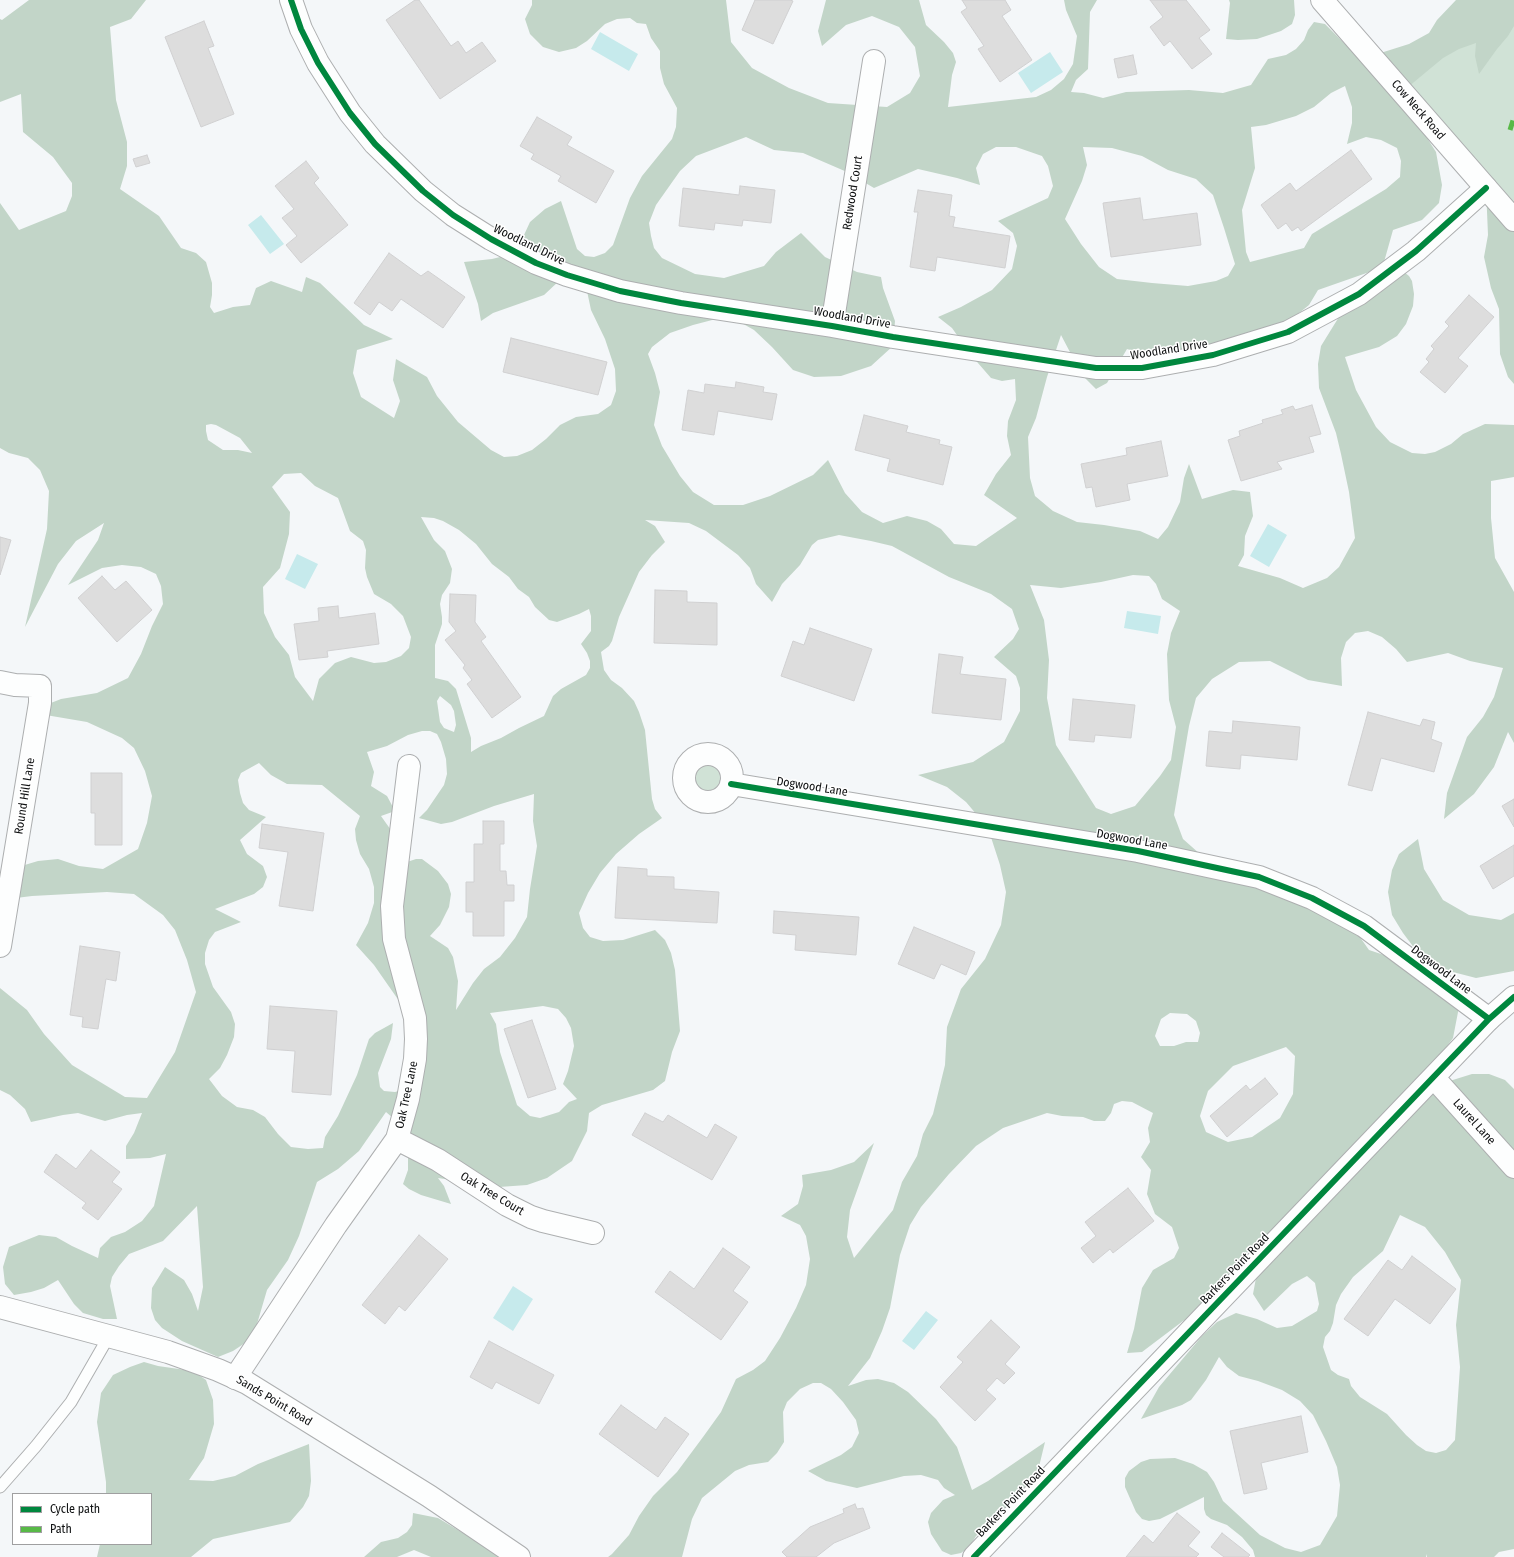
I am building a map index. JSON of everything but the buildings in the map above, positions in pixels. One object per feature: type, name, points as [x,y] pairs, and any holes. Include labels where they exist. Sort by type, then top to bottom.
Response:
[{"type":"street","name":"Woodland Drive","points":[[291,0],[301,29],[318,63],[350,113],[375,144],[423,191],[453,215],[491,239],[549,268],[567,275],[620,290],[681,303],[832,326],[893,337],[1096,368],[1142,368],[1213,355],[1288,332],[1359,294],[1416,251],[1486,188]]},
{"type":"street","name":"Cow Neck Road","points":[[1322,0],[1514,220]]},
{"type":"street","name":"Redwood Court","points":[[832,326],[874,61]]},
{"type":"street","name":"Round Hill Lane","points":[[0,682],[15,685],[40,686],[40,703],[0,946]]},
{"type":"street","name":"Oak Tree Lane","points":[[235,1378],[336,1225],[397,1139],[408,1099],[415,1059],[416,1039],[415,1018],[394,939],[392,906],[409,766]]},
{"type":"street","name":"Dogwood Lane","points":[[731,784],[1138,851],[1259,877],[1312,898],[1364,926],[1489,1019]]},
{"type":"street","name":"Barkers Point Road","points":[[974,1557],[1489,1019],[1514,997]]},
{"type":"street","name":"Laurel Lane","points":[[1434,1078],[1514,1167]]},
{"type":"street","name":"Oak Tree Court","points":[[397,1139],[438,1160],[508,1205],[530,1217],[543,1222],[593,1233]]},
{"type":"street","name":"Sands Point Road","points":[[0,1307],[168,1352],[218,1370],[247,1383],[422,1492],[519,1557]]},
{"type":"lane","points":[[0,1487],[36,1446],[71,1402],[109,1336]]},
{"type":"green space","points":[[29,0],[146,0],[131,19],[110,27],[116,100],[127,142],[127,166],[120,189],[159,216],[181,248],[196,253],[206,262],[212,283],[210,307],[214,313],[233,307],[250,305],[256,288],[271,281],[302,292],[306,277],[320,283],[364,325],[393,339],[357,350],[353,373],[361,397],[394,418],[400,401],[393,380],[396,359],[427,377],[437,396],[458,422],[491,450],[504,457],[517,456],[532,450],[560,425],[576,417],[598,414],[611,405],[616,391],[615,369],[605,339],[591,310],[587,291],[575,266],[544,295],[493,313],[481,321],[478,304],[464,262],[492,259],[508,255],[524,235],[530,222],[545,209],[561,201],[577,249],[585,256],[594,257],[605,253],[613,245],[630,198],[642,176],[672,139],[676,127],[677,108],[664,84],[660,68],[660,51],[651,38],[646,24],[637,23],[630,18],[617,19],[605,24],[587,41],[576,48],[559,52],[543,47],[530,34],[525,19],[532,5],[532,0],[726,0],[731,42],[752,68],[789,88],[828,103],[887,107],[910,93],[920,76],[915,47],[899,27],[872,16],[846,25],[822,46],[818,31],[826,0],[919,0],[926,25],[953,53],[956,62],[952,75],[948,107],[1036,97],[1051,90],[1064,79],[1073,64],[1077,36],[1066,10],[1064,0],[1097,0],[1090,12],[1088,69],[1076,80],[1071,92],[1084,93],[1103,98],[1126,92],[1189,90],[1223,93],[1251,85],[1268,59],[1286,55],[1296,49],[1304,40],[1308,30],[1314,22],[1325,24],[1352,51],[1371,56],[1409,44],[1429,33],[1437,20],[1456,0],[1514,0],[1514,26],[1479,74],[1475,56],[1476,43],[1459,49],[1443,58],[1402,92],[1413,116],[1436,152],[1442,185],[1439,203],[1422,220],[1393,230],[1384,262],[1378,269],[1318,290],[1309,305],[1288,322],[1218,344],[1154,357],[1127,349],[1107,383],[1096,389],[1082,375],[1061,335],[1047,377],[1036,418],[1028,437],[1030,478],[1035,496],[1053,511],[1077,522],[1140,531],[1158,539],[1168,527],[1180,502],[1184,478],[1189,464],[1202,499],[1233,490],[1250,492],[1253,516],[1245,536],[1244,555],[1238,566],[1280,578],[1303,588],[1327,578],[1339,567],[1355,538],[1349,492],[1336,433],[1319,388],[1318,364],[1321,346],[1342,312],[1404,272],[1412,281],[1414,294],[1413,306],[1406,324],[1397,336],[1379,347],[1345,357],[1356,390],[1376,427],[1390,442],[1412,453],[1425,454],[1435,452],[1451,444],[1463,434],[1485,424],[1514,425],[1514,477],[1491,481],[1491,518],[1495,558],[1514,592],[1514,743],[1508,732],[1494,767],[1474,794],[1444,819],[1447,793],[1467,737],[1483,717],[1494,697],[1503,668],[1470,661],[1448,653],[1407,662],[1396,649],[1382,637],[1368,631],[1355,633],[1346,642],[1341,658],[1342,686],[1308,680],[1270,661],[1239,662],[1212,679],[1196,698],[1189,726],[1174,815],[1183,839],[1209,862],[1274,876],[1357,933],[1369,950],[1402,961],[1424,961],[1403,933],[1392,915],[1388,892],[1392,870],[1399,854],[1418,839],[1424,869],[1443,900],[1469,915],[1501,920],[1514,913],[1514,971],[1476,978],[1449,971],[1433,963],[1443,992],[1459,1007],[1453,1038],[1426,1075],[1440,1084],[1472,1074],[1489,1074],[1505,1080],[1514,1089],[1514,1549],[1499,1552],[1494,1557],[1427,1557],[1427,1554],[1426,1557],[1255,1557],[1253,1550],[1242,1537],[1227,1525],[1211,1519],[1206,1515],[1204,1509],[1204,1497],[1160,1519],[1149,1521],[1142,1519],[1136,1512],[1125,1487],[1125,1478],[1129,1471],[1141,1462],[1150,1459],[1175,1458],[1193,1464],[1207,1472],[1214,1482],[1223,1501],[1260,1535],[1285,1548],[1301,1552],[1320,1545],[1337,1516],[1340,1485],[1337,1467],[1326,1441],[1313,1415],[1300,1401],[1282,1390],[1239,1376],[1227,1367],[1219,1357],[1206,1380],[1191,1400],[1182,1405],[1141,1419],[1159,1387],[1202,1336],[1217,1322],[1236,1313],[1257,1319],[1277,1328],[1292,1326],[1317,1311],[1319,1304],[1315,1283],[1307,1276],[1292,1284],[1264,1311],[1253,1294],[1256,1278],[1274,1232],[1244,1255],[1224,1279],[1203,1311],[1183,1321],[1142,1352],[1127,1353],[1134,1329],[1142,1288],[1153,1270],[1174,1258],[1179,1248],[1172,1227],[1155,1214],[1147,1194],[1151,1170],[1141,1157],[1150,1142],[1148,1128],[1153,1113],[1132,1102],[1122,1101],[1114,1104],[1111,1113],[1105,1121],[1094,1121],[1083,1117],[1062,1116],[1047,1113],[1003,1128],[976,1146],[949,1174],[921,1207],[910,1225],[900,1255],[890,1308],[882,1331],[870,1358],[848,1386],[866,1380],[878,1379],[894,1383],[908,1392],[936,1419],[957,1447],[972,1490],[988,1481],[1045,1442],[1036,1479],[976,1536],[970,1546],[961,1553],[951,1555],[942,1551],[931,1534],[928,1522],[931,1513],[943,1500],[955,1495],[944,1488],[938,1480],[921,1475],[904,1476],[857,1488],[826,1481],[808,1471],[841,1455],[852,1447],[859,1433],[856,1420],[843,1402],[831,1389],[821,1383],[813,1383],[800,1389],[787,1402],[783,1412],[784,1442],[777,1453],[768,1462],[749,1465],[735,1471],[702,1498],[692,1519],[682,1557],[608,1557],[629,1535],[639,1516],[653,1496],[677,1472],[721,1412],[736,1379],[753,1370],[765,1361],[780,1338],[796,1308],[806,1285],[810,1259],[806,1236],[800,1225],[781,1216],[798,1204],[803,1186],[802,1175],[831,1170],[854,1162],[874,1143],[850,1210],[847,1237],[854,1258],[893,1210],[902,1182],[917,1156],[923,1134],[933,1114],[945,1065],[947,1027],[961,989],[985,959],[1001,925],[1006,892],[1000,865],[988,828],[966,802],[947,787],[918,775],[973,762],[1004,742],[1020,711],[1020,688],[1016,676],[994,657],[1013,639],[1019,629],[1012,609],[991,594],[949,577],[892,546],[839,535],[818,540],[812,545],[800,565],[782,584],[772,602],[756,584],[750,568],[738,555],[706,531],[689,523],[645,520],[655,526],[665,542],[652,555],[639,572],[619,617],[612,641],[609,646],[601,652],[604,670],[611,680],[622,688],[634,701],[639,712],[645,730],[652,799],[655,809],[662,818],[639,834],[616,854],[600,873],[588,893],[579,913],[583,928],[590,937],[603,941],[623,940],[655,930],[665,940],[671,953],[675,970],[680,1031],[672,1052],[665,1081],[653,1090],[602,1105],[589,1113],[587,1131],[572,1161],[547,1178],[527,1185],[499,1187],[438,1178],[444,1186],[451,1204],[421,1195],[403,1184],[408,1170],[408,1154],[394,1119],[386,1112],[359,1151],[338,1169],[317,1182],[299,1236],[288,1260],[267,1290],[257,1324],[245,1343],[233,1351],[218,1357],[182,1341],[162,1328],[155,1320],[151,1308],[152,1288],[165,1267],[184,1280],[192,1294],[198,1311],[203,1287],[197,1206],[163,1241],[129,1254],[119,1266],[112,1277],[110,1286],[117,1319],[103,1319],[83,1313],[74,1304],[58,1280],[44,1288],[14,1295],[5,1284],[3,1267],[9,1247],[39,1235],[56,1237],[98,1258],[100,1248],[111,1237],[125,1232],[142,1221],[154,1206],[166,1154],[150,1158],[126,1159],[126,1146],[134,1133],[142,1113],[127,1115],[105,1121],[78,1113],[31,1122],[25,1109],[10,1095],[0,1090],[0,988],[27,1010],[44,1034],[72,1065],[125,1097],[147,1098],[175,1052],[196,992],[187,960],[175,930],[163,915],[134,894],[107,892],[32,896],[0,900],[0,874],[18,867],[38,861],[58,859],[79,866],[103,869],[138,849],[147,823],[152,796],[145,771],[134,748],[122,738],[87,722],[28,712],[61,699],[97,693],[128,678],[141,654],[152,626],[163,604],[161,586],[156,574],[141,567],[122,565],[102,568],[68,585],[98,540],[104,523],[76,541],[58,564],[25,627],[47,529],[49,491],[40,470],[28,458],[9,453],[0,448],[0,203],[19,230],[66,211],[72,196],[72,183],[53,157],[23,132],[21,94],[0,102],[0,19],[2,20]],"holes":[[[1345,86],[1352,107],[1352,123],[1347,144],[1366,137],[1381,140],[1397,148],[1401,161],[1400,177],[1386,189],[1312,234],[1304,248],[1250,262],[1246,252],[1242,210],[1255,168],[1251,127],[1266,125],[1296,116],[1314,107],[1331,93]],[[746,137],[774,150],[803,153],[847,172],[874,188],[918,169],[980,185],[976,168],[983,154],[996,147],[1016,147],[1042,156],[1048,166],[1053,186],[1048,198],[998,221],[1013,233],[1017,246],[1012,269],[992,290],[961,307],[938,317],[952,328],[971,355],[991,378],[1002,381],[1015,379],[1016,400],[1008,421],[1007,436],[1011,455],[996,474],[984,495],[1017,518],[976,546],[954,544],[941,529],[927,521],[907,516],[883,523],[862,512],[845,493],[828,460],[813,475],[770,496],[743,505],[714,505],[693,492],[680,476],[662,446],[654,425],[660,392],[648,354],[652,347],[670,333],[693,325],[716,319],[738,321],[754,330],[793,370],[814,377],[841,376],[871,366],[893,346],[895,321],[883,288],[881,277],[857,272],[825,257],[801,233],[776,252],[764,266],[724,278],[695,274],[662,258],[654,248],[649,223],[656,205],[680,171],[696,156]],[[1083,147],[1112,148],[1142,156],[1168,170],[1196,179],[1213,195],[1235,264],[1228,276],[1216,281],[1188,286],[1117,279],[1099,267],[1081,244],[1065,219],[1082,181],[1087,165]],[[206,425],[216,425],[240,438],[252,453],[238,450],[223,450],[208,440]],[[301,473],[315,486],[338,498],[350,531],[363,541],[366,550],[365,568],[374,594],[391,604],[403,616],[411,637],[409,648],[401,656],[386,662],[374,663],[351,657],[335,663],[319,679],[313,701],[295,677],[289,655],[275,637],[264,613],[263,587],[280,568],[289,534],[290,512],[272,487],[284,474]],[[421,517],[434,518],[443,521],[459,530],[476,544],[492,564],[509,577],[518,589],[529,597],[535,607],[549,620],[557,622],[589,609],[591,616],[591,631],[581,644],[590,661],[590,668],[586,675],[561,689],[553,696],[544,716],[471,752],[471,738],[456,689],[448,681],[435,678],[435,645],[442,624],[440,604],[442,595],[450,583],[452,569],[445,551],[434,540]],[[1133,575],[1149,576],[1156,584],[1162,599],[1180,611],[1171,633],[1167,654],[1169,700],[1176,727],[1171,760],[1135,806],[1111,814],[1096,808],[1056,745],[1047,698],[1049,660],[1044,620],[1030,585],[1061,588],[1101,582]],[[440,696],[451,705],[454,711],[456,725],[454,732],[444,728],[440,722],[437,701]],[[422,731],[430,731],[437,734],[446,759],[447,774],[444,785],[427,810],[419,818],[441,824],[452,822],[494,806],[534,794],[533,821],[537,846],[527,917],[515,938],[500,957],[484,969],[456,1010],[458,981],[453,957],[448,948],[430,936],[440,925],[449,907],[451,894],[448,884],[438,871],[422,859],[407,862],[393,833],[381,816],[395,811],[387,796],[371,786],[374,772],[367,752],[387,746],[408,735]],[[259,763],[271,775],[287,784],[322,785],[360,816],[355,829],[356,840],[360,854],[369,869],[374,887],[374,903],[368,923],[356,945],[374,965],[397,998],[422,1021],[409,1041],[404,1053],[407,1084],[402,1090],[395,1092],[384,1091],[380,1087],[378,1073],[391,1039],[393,1023],[375,1033],[369,1039],[357,1075],[338,1116],[325,1137],[323,1148],[308,1149],[291,1147],[278,1134],[265,1117],[253,1110],[237,1107],[222,1096],[209,1079],[220,1068],[227,1055],[234,1037],[235,1024],[231,1012],[213,987],[205,964],[205,953],[209,940],[215,932],[241,922],[215,909],[254,894],[263,887],[267,877],[263,866],[247,854],[240,840],[266,817],[249,810],[243,803],[238,780],[241,773]],[[543,1006],[558,1009],[566,1018],[571,1028],[574,1046],[563,1084],[577,1099],[569,1102],[559,1112],[540,1118],[530,1116],[517,1105],[500,1052],[496,1024],[490,1013]],[[1170,1013],[1187,1014],[1196,1021],[1200,1033],[1198,1042],[1186,1042],[1174,1046],[1160,1046],[1155,1036],[1161,1019]],[[1286,1047],[1295,1056],[1293,1094],[1280,1118],[1252,1137],[1228,1142],[1206,1132],[1200,1116],[1208,1091],[1233,1066]],[[1400,1215],[1425,1227],[1445,1252],[1461,1280],[1456,1325],[1460,1367],[1455,1440],[1446,1450],[1436,1453],[1426,1451],[1417,1445],[1387,1414],[1360,1397],[1351,1386],[1349,1379],[1338,1375],[1331,1370],[1323,1347],[1325,1337],[1330,1331],[1333,1323],[1336,1305],[1341,1294],[1353,1277],[1383,1251]]]},
{"type":"green space","points":[[1229,0],[1294,0],[1295,15],[1292,24],[1281,31],[1257,39],[1226,39],[1230,3]]},
{"type":"green space","points":[[1474,0],[1514,0],[1514,201],[1486,188],[1402,92]]},
{"type":"green space","points":[[1486,188],[1514,201],[1514,384],[1508,377],[1500,354],[1499,309],[1491,288],[1484,257],[1488,235]]},
{"type":"green space","points":[[712,760],[721,765],[725,771],[725,785],[721,791],[712,796],[704,796],[695,791],[691,785],[690,774],[695,765],[701,761]]},
{"type":"green space","points":[[144,1362],[158,1366],[193,1371],[206,1380],[213,1400],[214,1424],[204,1458],[189,1480],[213,1481],[235,1476],[258,1464],[309,1444],[311,1481],[309,1496],[303,1507],[290,1522],[213,1539],[191,1557],[97,1557],[100,1545],[152,1545],[152,1493],[106,1493],[106,1482],[97,1422],[101,1393],[113,1375]]},
{"type":"green space","points":[[413,1513],[438,1518],[503,1557],[431,1557],[414,1550],[397,1557],[364,1557],[381,1542],[398,1538],[407,1532],[412,1525]]},
{"type":"water","points":[[600,32],[638,54],[629,71],[591,49]]},
{"type":"water","points":[[1050,52],[1063,72],[1031,93],[1018,73]]},
{"type":"water","points":[[261,215],[284,244],[270,254],[248,225]]},
{"type":"water","points":[[1268,524],[1287,535],[1269,567],[1250,556]]},
{"type":"water","points":[[297,554],[318,564],[305,589],[285,579]]},
{"type":"water","points":[[1127,611],[1161,616],[1158,634],[1124,628]]},
{"type":"water","points":[[513,1286],[533,1299],[513,1331],[493,1318]]},
{"type":"water","points":[[926,1311],[938,1320],[914,1350],[902,1341]]},
{"type":"marked path","points":[[1510,130],[1514,117]]},
{"type":"cycle path","points":[[291,0],[301,29],[318,63],[350,113],[375,144],[423,191],[453,215],[491,239],[536,263],[567,275],[620,291],[681,303],[832,326],[893,337],[1096,368],[1142,368],[1213,355],[1288,332],[1359,294],[1416,251],[1486,188]]},
{"type":"cycle path","points":[[731,784],[1138,851],[1259,877],[1312,898],[1364,926],[1489,1019]]},
{"type":"cycle path","points":[[974,1557],[1489,1019],[1514,997]]}]
